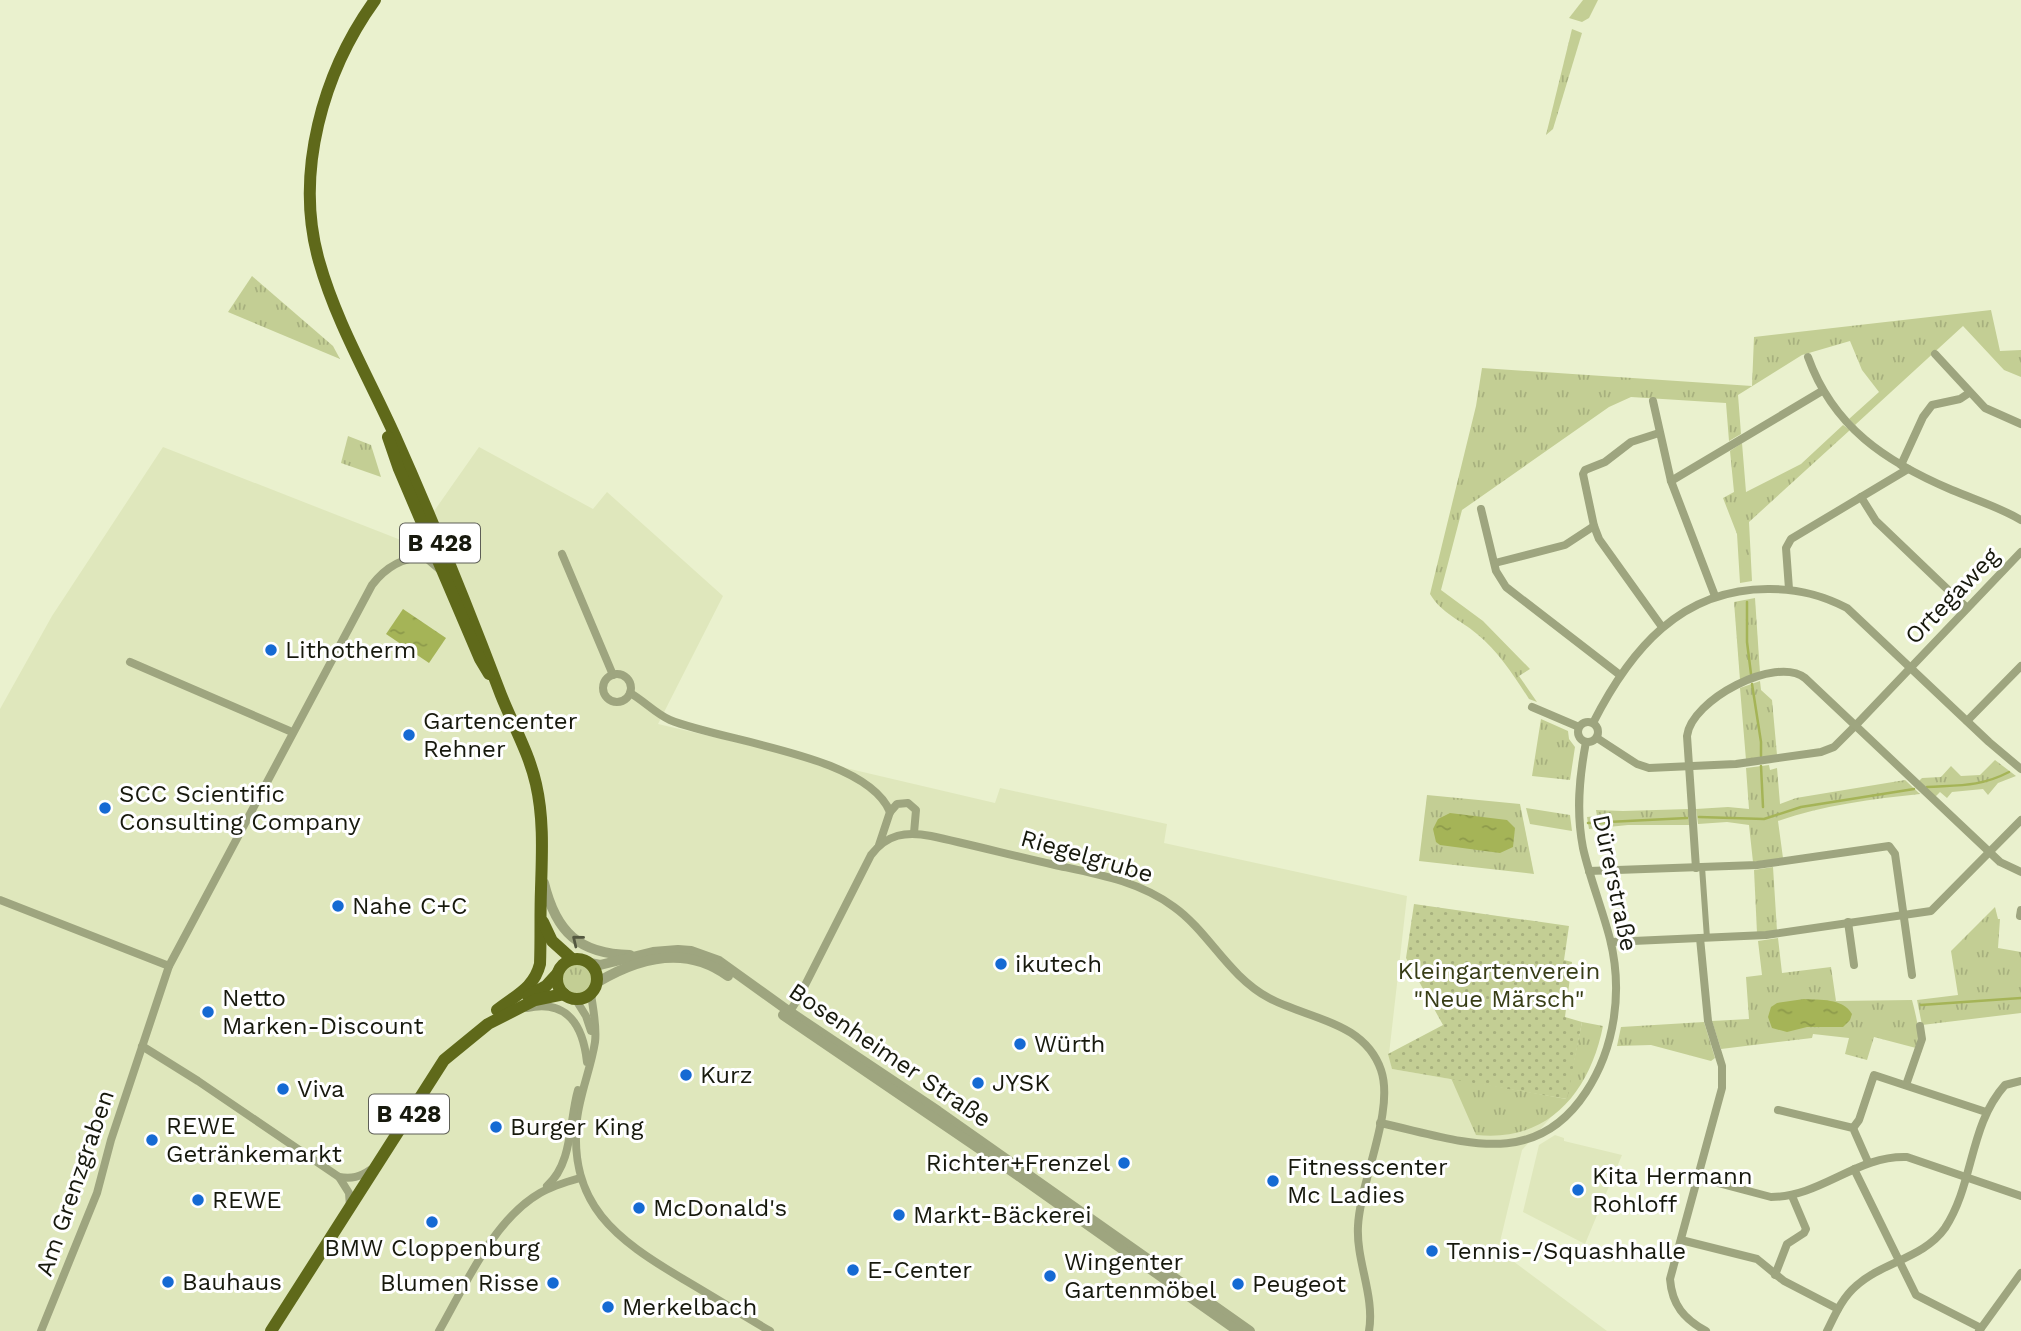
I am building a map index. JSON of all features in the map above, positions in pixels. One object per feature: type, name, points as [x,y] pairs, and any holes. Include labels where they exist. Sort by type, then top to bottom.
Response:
[{"type":"main road","name":"B 428","points":[[271,1331],[444,1060],[534,981],[540,964],[543,833],[536,783],[488,655],[373,393],[320,264],[312,226],[313,155],[323,108],[349,40],[376,0]]},
{"type":"main road","name":"B 428","points":[[373,393],[399,469],[443,574],[480,659],[502,696]]},
{"type":"main road","name":"B 428","points":[[498,1014],[546,986],[558,972],[541,922]]},
{"type":"main road","points":[[541,922],[552,941],[572,959],[590,963],[598,982],[591,994],[570,997],[558,985],[558,972],[572,959]]},
{"type":"main road","name":"B 428","points":[[498,1014],[535,1000],[570,997]]},
{"type":"street","points":[[1935,354],[1985,408],[2021,424]]},
{"type":"street","points":[[1808,357],[1822,391],[1852,429],[1868,444],[1905,467],[2021,520]]},
{"type":"street","points":[[1671,481],[1822,391]]},
{"type":"street","points":[[1789,589],[1786,548],[1791,539],[1905,467],[1923,417],[1932,405],[1960,399],[1969,393]]},
{"type":"street","points":[[1653,401],[1671,481],[1715,596]]},
{"type":"street","points":[[1659,433],[1631,442],[1605,461],[1585,470],[1584,474],[1599,539],[1662,627]]},
{"type":"street","points":[[1861,497],[1877,521],[1967,608]]},
{"type":"street","points":[[1481,509],[1496,571],[1506,587],[1620,675]]},
{"type":"street","name":"Am Grenzgraben","points":[[41,1331],[97,1194],[111,1140],[169,966],[372,585],[385,570],[406,560],[416,551],[424,534],[422,523]]},
{"type":"street","points":[[1495,563],[1565,545],[1594,526]]},
{"type":"street","name":"Ortegaweg","points":[[1597,738],[1644,767],[1736,764],[1821,752],[1834,747],[2021,552]]},
{"type":"street","points":[[562,554],[613,675]]},
{"type":"street","points":[[406,560],[425,557],[443,574]]},
{"type":"street","points":[[1593,723],[1631,659],[1662,627],[1688,609],[1715,596],[1750,589],[1789,589],[1819,595],[1847,608],[2021,769]]},
{"type":"street","points":[[130,662],[292,732]]},
{"type":"street","points":[[1967,721],[2021,666]]},
{"type":"street","points":[[1706,1331],[1688,1320],[1671,1292],[1671,1273],[1699,1178],[1719,1101],[1723,1074],[1708,1021],[1699,867],[1689,766],[1688,730],[1696,715],[1733,687],[1773,673],[1789,671],[1799,674],[1990,852],[2007,867],[2021,872]]},
{"type":"street","points":[[620,674],[630,685],[629,693],[621,701],[613,701],[606,696],[604,682],[613,675],[620,674]]},
{"type":"street","points":[[629,693],[667,719],[826,763],[871,788],[886,802],[890,812]]},
{"type":"street","points":[[1532,706],[1579,727]]},
{"type":"street","points":[[1587,722],[1593,723],[1599,731],[1597,738],[1586,743],[1579,737],[1579,727],[1587,722]]},
{"type":"street","name":"Dürerstraße","points":[[1380,1123],[1465,1142],[1523,1142],[1555,1126],[1579,1103],[1592,1083],[1610,1042],[1615,1000],[1611,942],[1583,846],[1578,803],[1586,743]]},
{"type":"street","points":[[788,1014],[871,855],[879,845],[890,812],[897,804],[908,803],[916,810],[914,832],[894,836],[879,845]]},
{"type":"street","points":[[1611,942],[1766,935],[1931,911],[2021,820]]},
{"type":"street","name":"Riegelgrube","points":[[914,832],[1094,873],[1155,894],[1177,909],[1243,980],[1269,998],[1353,1033],[1369,1048],[1381,1070],[1384,1083],[1380,1123],[1360,1207],[1358,1227],[1369,1301],[1369,1331]]},
{"type":"street","points":[[1589,871],[1757,865],[1889,846],[1895,854],[1912,975]]},
{"type":"street","points":[[542,872],[552,909],[572,937],[600,953],[641,956]]},
{"type":"street","points":[[0,900],[169,966]]},
{"type":"street","points":[[2020,916],[2021,910]]},
{"type":"street","points":[[1848,922],[1854,965]]},
{"type":"street","name":"Bosenheimer Straße","points":[[590,963],[600,965],[678,950],[691,951],[719,961],[788,1014],[1238,1331]]},
{"type":"street","name":"Bosenheimer Straße","points":[[598,982],[614,972],[651,960],[679,957],[712,965],[938,1111],[1250,1331]]},
{"type":"street","points":[[591,994],[596,1033],[577,1118],[576,1144],[580,1178],[600,1214],[623,1239],[653,1261],[770,1331]]},
{"type":"street","points":[[439,1331],[490,1244],[506,1222],[556,1178],[565,1159],[571,1114],[581,1078],[588,1068],[592,1037],[590,1027],[570,997]]},
{"type":"street","points":[[498,1014],[542,1005],[554,1007],[567,1014],[575,1022],[585,1041],[588,1068]]},
{"type":"street","points":[[1906,1085],[1922,1039],[1920,1026]]},
{"type":"street","points":[[142,1046],[339,1177],[349,1193],[350,1206]]},
{"type":"street","points":[[1853,1128],[1859,1120],[1874,1075],[1986,1112]]},
{"type":"street","points":[[1841,1331],[1829,1328],[1846,1296],[1863,1280],[1928,1245],[1939,1235],[1953,1213],[1986,1112],[2005,1085],[2021,1082]]},
{"type":"street","points":[[1778,1110],[1853,1128]]},
{"type":"street","points":[[1853,1128],[1868,1162]]},
{"type":"street","points":[[1699,1178],[1771,1197],[1792,1196],[1868,1162],[1891,1156],[1907,1157],[2021,1196]]},
{"type":"street","points":[[339,1177],[361,1176],[374,1168]]},
{"type":"street","points":[[1854,1169],[1916,1295],[1980,1329],[2021,1273]]},
{"type":"street","points":[[537,1195],[553,1186],[580,1178]]},
{"type":"street","points":[[1775,1275],[1787,1244],[1807,1229],[1792,1196]]},
{"type":"street","points":[[1681,1240],[1757,1259],[1775,1275],[1838,1309]]},
{"type":"shaded area","points":[[163,447],[411,544],[479,447],[593,509],[607,492],[723,596],[658,724],[995,803],[1000,788],[1167,824],[1164,843],[1407,896],[1389,1054],[1392,1069],[1567,1099],[1522,1150],[1498,1250],[1607,1331],[0,1331],[0,709],[52,616]]},
{"type":"shaded area","points":[[1555,1135],[1564,1138],[1564,1141],[1622,1155],[1585,1244],[1523,1212],[1539,1145]]},
{"type":"green space","points":[[1583,0],[1598,0],[1589,18],[1582,22],[1569,18]]},
{"type":"green space","points":[[1572,29],[1582,33],[1553,129],[1546,135]]},
{"type":"green space","points":[[252,276],[333,346],[340,359],[228,312]]},
{"type":"green space","points":[[1991,310],[2000,351],[2021,350],[2021,377],[2004,370],[1963,326],[1855,425],[1849,419],[1879,392],[1862,370],[1850,341],[1802,355],[1738,395],[1741,434],[1729,441],[1726,403],[1631,397],[1609,407],[1462,510],[1441,590],[1483,621],[1530,669],[1519,676],[1537,702],[1529,699],[1506,665],[1485,641],[1446,612],[1430,594],[1476,406],[1482,368],[1752,386],[1754,337]]},
{"type":"green space","points":[[1843,425],[1850,430],[1749,522],[1752,581],[1740,583],[1737,534],[1723,498],[1734,492],[1730,451],[1742,443],[1746,492],[1801,464]]},
{"type":"green space","points":[[348,436],[371,445],[381,477],[341,463]]},
{"type":"green space","points":[[1755,598],[1760,673],[1740,680],[1734,602]]},
{"type":"green space","points":[[1760,681],[1761,690],[1772,700],[1777,755],[1746,760],[1740,688]]},
{"type":"green space","points":[[1541,719],[1568,731],[1569,739],[1575,747],[1570,780],[1532,776]]},
{"type":"green space","points":[[1995,760],[2016,776],[1998,783],[1988,795],[1983,789],[1952,792],[1947,798],[1940,792],[1935,797],[1918,782],[1922,778],[1941,777],[1951,766],[1961,776],[1980,775]]},
{"type":"green space","points":[[1769,765],[1770,770],[1777,768],[1780,804],[1796,798],[1905,780],[1920,794],[1830,807],[1778,821],[1783,858],[1753,862],[1749,825],[1727,822],[1698,824],[1696,809],[1749,809],[1746,768]]},
{"type":"green space","points":[[1427,795],[1520,804],[1534,874],[1419,861]]},
{"type":"green space","points":[[1526,808],[1570,815],[1572,831],[1530,824]]},
{"type":"green space","points":[[1689,809],[1689,825],[1628,825],[1589,829],[1587,817],[1597,816],[1596,810]]},
{"type":"green space","points":[[1773,867],[1777,931],[1757,933],[1754,870]]},
{"type":"green space","name":"Kleingartenverein \"Neue Märsch\"","points":[[1414,904],[1569,926],[1564,960],[1572,962],[1565,1017],[1582,1022],[1567,1099],[1392,1069],[1388,1054],[1443,1025],[1406,958]]},
{"type":"green space","points":[[1995,907],[2000,919],[1998,948],[2021,952],[2021,1013],[1922,1025],[1917,1000],[1958,995],[1951,951]]},
{"type":"green space","points":[[1778,938],[1782,973],[1831,967],[1836,1001],[1912,1000],[1918,1030],[1916,1048],[1874,1037],[1867,1060],[1845,1054],[1849,1038],[1813,1034],[1812,1038],[1721,1049],[1712,1021],[1749,1019],[1746,977],[1762,975],[1758,941]]},
{"type":"green space","points":[[577,964],[588,968],[592,979],[588,990],[577,994],[566,990],[562,979],[566,968]]},
{"type":"green space","points":[[1582,1022],[1603,1026],[1588,1072],[1562,1108],[1524,1131],[1502,1135],[1476,1135],[1451,1078],[1566,1099]]},
{"type":"green space","points":[[1704,1022],[1715,1058],[1711,1061],[1651,1045],[1617,1046],[1621,1027]]},
{"type":"water","points":[[403,609],[446,638],[429,663],[386,634]]},
{"type":"water","points":[[1450,813],[1507,820],[1515,828],[1513,847],[1500,853],[1440,845],[1436,842],[1433,829],[1438,819]]},
{"type":"water","points":[[1804,999],[1837,1002],[1852,1014],[1850,1020],[1843,1027],[1807,1027],[1787,1032],[1772,1028],[1768,1017],[1771,1007],[1777,1003]]},
{"type":"waterway","points":[[1747,602],[1747,642],[1751,674]]},
{"type":"waterway","points":[[1752,684],[1761,756]]},
{"type":"waterway","points":[[1761,766],[1763,807]]},
{"type":"waterway","points":[[1927,787],[1979,783],[2009,772]]},
{"type":"waterway","points":[[1699,817],[1764,819],[1801,807],[1914,789]]},
{"type":"waterway","points":[[1588,823],[1687,818]]},
{"type":"waterway","points":[[1921,1005],[2021,998]]},
{"type":"place","name":"Lithotherm","points":[[271,650]]},
{"type":"place","name":"Gartencenter Rehner","points":[[409,735]]},
{"type":"place","name":"SCC Scientific Consulting Company","points":[[105,808]]},
{"type":"place","name":"Nahe C+C","points":[[338,906]]},
{"type":"place","name":"ikutech","points":[[1001,964]]},
{"type":"place","name":"Netto Marken-Discount","points":[[208,1012]]},
{"type":"place","name":"Würth","points":[[1020,1044]]},
{"type":"place","name":"Kurz","points":[[686,1075]]},
{"type":"place","name":"JYSK","points":[[978,1083]]},
{"type":"place","name":"Viva","points":[[283,1089]]},
{"type":"place","name":"Burger King","points":[[496,1127]]},
{"type":"place","name":"REWE Getränkemarkt","points":[[152,1140]]},
{"type":"place","name":"Richter+Frenzel","points":[[1124,1163]]},
{"type":"place","name":"Fitnesscenter Mc Ladies","points":[[1273,1181]]},
{"type":"place","name":"Kita Hermann Rohloff","points":[[1578,1190]]},
{"type":"place","name":"REWE","points":[[198,1200]]},
{"type":"place","name":"McDonald's","points":[[639,1208]]},
{"type":"place","name":"Markt-Bäckerei","points":[[899,1215]]},
{"type":"place","name":"BMW Cloppenburg","points":[[432,1222]]},
{"type":"place","name":"Tennis-/Squashhalle","points":[[1432,1251]]},
{"type":"place","name":"E-Center","points":[[853,1270]]},
{"type":"place","name":"Wingenter Gartenmöbel","points":[[1050,1276]]},
{"type":"place","name":"Bauhaus","points":[[168,1282]]},
{"type":"place","name":"Blumen Risse","points":[[553,1283]]},
{"type":"place","name":"Peugeot","points":[[1238,1284]]},
{"type":"place","name":"Merkelbach","points":[[608,1307]]}]
